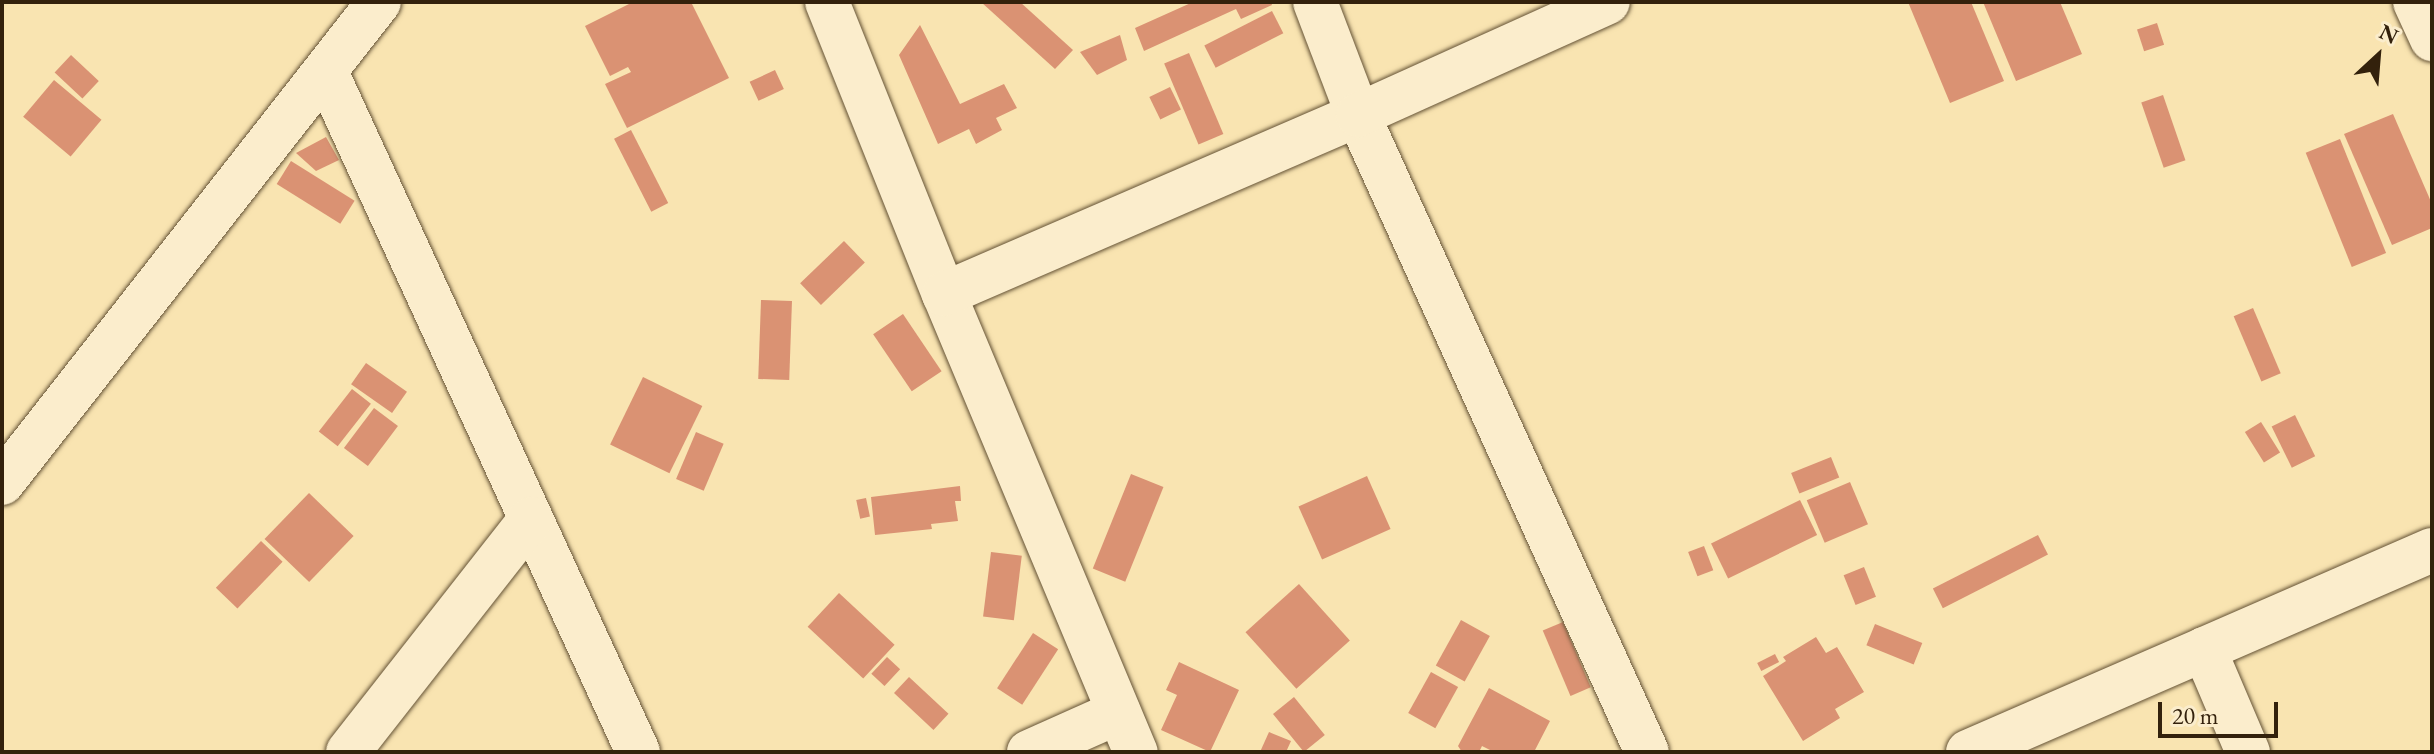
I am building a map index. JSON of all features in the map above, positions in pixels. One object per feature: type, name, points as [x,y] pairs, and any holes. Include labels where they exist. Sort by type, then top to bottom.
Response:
[{"type":"street","points":[[2,483],[379,2]]},
{"type":"street","points":[[827,2],[944,294],[1136,752]]},
{"type":"street","points":[[1315,2],[1358,115],[1647,752]]},
{"type":"street","points":[[944,294],[1358,115],[1608,2]]},
{"type":"street","points":[[2415,2],[2432,39]]},
{"type":"street","points":[[326,72],[638,752]]},
{"type":"street","points":[[348,752],[531,519]]},
{"type":"street","points":[[1968,752],[2432,550]]},
{"type":"street","points":[[2204,649],[2248,752]]},
{"type":"street","points":[[1029,752],[1119,712]]},
{"type":"building","points":[[633,2],[691,2],[729,78],[627,128],[605,84],[631,72],[628,67],[610,76],[585,26]]},
{"type":"building","points":[[981,2],[1020,2],[1073,50],[1055,69]]},
{"type":"building","points":[[1193,2],[1271,2],[1272,5],[1241,19],[1236,9],[1144,51],[1135,28]]},
{"type":"building","points":[[1908,2],[1971,2],[2004,81],[1950,103]]},
{"type":"building","points":[[1983,2],[2060,2],[2082,54],[2016,81]]},
{"type":"building","points":[[1272,11],[1283,33],[1216,68],[1204,46]]},
{"type":"building","points":[[2157,23],[2164,45],[2144,51],[2137,29]]},
{"type":"building","points":[[920,25],[960,104],[1004,84],[1017,108],[996,118],[1002,130],[976,144],[969,129],[938,144],[899,55]]},
{"type":"building","points":[[1120,35],[1127,60],[1097,75],[1080,52]]},
{"type":"building","points":[[1189,53],[1223,134],[1199,145],[1164,64]]},
{"type":"building","points":[[71,55],[99,81],[82,98],[55,73]]},
{"type":"building","points":[[775,70],[784,89],[758,101],[750,82]]},
{"type":"building","points":[[54,80],[101,120],[71,157],[23,117]]},
{"type":"building","points":[[1170,87],[1181,109],[1160,120],[1149,97]]},
{"type":"building","points":[[2163,95],[2185,160],[2164,168],[2141,102]]},
{"type":"building","points":[[2393,114],[2432,204],[2432,228],[2392,245],[2344,134]]},
{"type":"building","points":[[631,130],[668,203],[651,212],[614,139]]},
{"type":"building","points":[[326,137],[339,160],[316,171],[296,153]]},
{"type":"building","points":[[2340,139],[2386,253],[2352,267],[2306,153]]},
{"type":"building","points":[[291,161],[355,201],[340,224],[277,184]]},
{"type":"building","points":[[844,241],[865,263],[821,305],[800,283]]},
{"type":"building","points":[[761,300],[792,301],[789,380],[758,379]]},
{"type":"building","points":[[2253,308],[2281,373],[2261,382],[2234,316]]},
{"type":"building","points":[[903,314],[942,371],[912,391],[873,334]]},
{"type":"building","points":[[366,363],[407,392],[392,413],[351,384]]},
{"type":"building","points":[[643,377],[702,406],[669,473],[610,444]]},
{"type":"building","points":[[352,389],[371,404],[338,446],[319,432]]},
{"type":"building","points":[[374,408],[398,426],[368,466],[344,448]]},
{"type":"building","points":[[2295,415],[2315,456],[2292,468],[2272,426]]},
{"type":"building","points":[[2261,422],[2280,453],[2264,463],[2245,432]]},
{"type":"building","points":[[696,432],[724,444],[704,491],[676,479]]},
{"type":"building","points":[[1831,457],[1839,477],[1799,494],[1791,473]]},
{"type":"building","points":[[1131,474],[1163,487],[1125,582],[1093,569]]},
{"type":"building","points":[[1367,476],[1391,529],[1322,559],[1298,507]]},
{"type":"building","points":[[1850,482],[1868,524],[1825,543],[1807,500]]},
{"type":"building","points":[[960,486],[961,501],[955,501],[958,521],[931,524],[932,529],[875,535],[871,497]]},
{"type":"building","points":[[309,493],[354,536],[309,582],[265,539]]},
{"type":"building","points":[[866,498],[870,517],[860,519],[856,500]]},
{"type":"building","points":[[1800,500],[1817,535],[1728,578],[1711,543]]},
{"type":"building","points":[[2038,535],[2048,555],[1943,608],[1933,589]]},
{"type":"building","points":[[261,541],[283,562],[237,609],[216,588]]},
{"type":"building","points":[[1704,546],[1713,570],[1697,576],[1688,552]]},
{"type":"building","points":[[991,552],[1022,556],[1014,620],[983,617]]},
{"type":"building","points":[[1864,567],[1876,597],[1856,605],[1844,575]]},
{"type":"building","points":[[1299,584],[1350,640],[1296,689],[1245,632]]},
{"type":"building","points":[[839,593],[895,645],[863,678],[808,627]]},
{"type":"building","points":[[1461,620],[1490,636],[1465,681],[1436,665]]},
{"type":"building","points":[[1563,622],[1591,687],[1570,696],[1543,631]]},
{"type":"building","points":[[1875,624],[1922,643],[1914,664],[1866,645]]},
{"type":"building","points":[[1033,633],[1058,649],[1022,705],[997,688]]},
{"type":"building","points":[[1816,637],[1826,653],[1837,647],[1864,692],[1835,709],[1840,718],[1803,741],[1763,676],[1786,661],[1783,657]]},
{"type":"building","points":[[1775,654],[1779,662],[1761,671],[1757,663]]},
{"type":"building","points":[[887,657],[900,669],[884,686],[871,674]]},
{"type":"building","points":[[1179,662],[1239,690],[1210,752],[1161,730],[1177,695],[1166,690]]},
{"type":"building","points":[[1431,672],[1458,687],[1435,728],[1408,713]]},
{"type":"building","points":[[909,677],[948,714],[933,730],[894,693]]},
{"type":"building","points":[[1489,688],[1550,721],[1534,752],[1494,752],[1482,746],[1479,752],[1462,752],[1458,746]]},
{"type":"building","points":[[1294,697],[1325,735],[1304,752],[1273,714]]},
{"type":"building","points":[[1269,732],[1291,741],[1286,752],[1260,752]]}]
